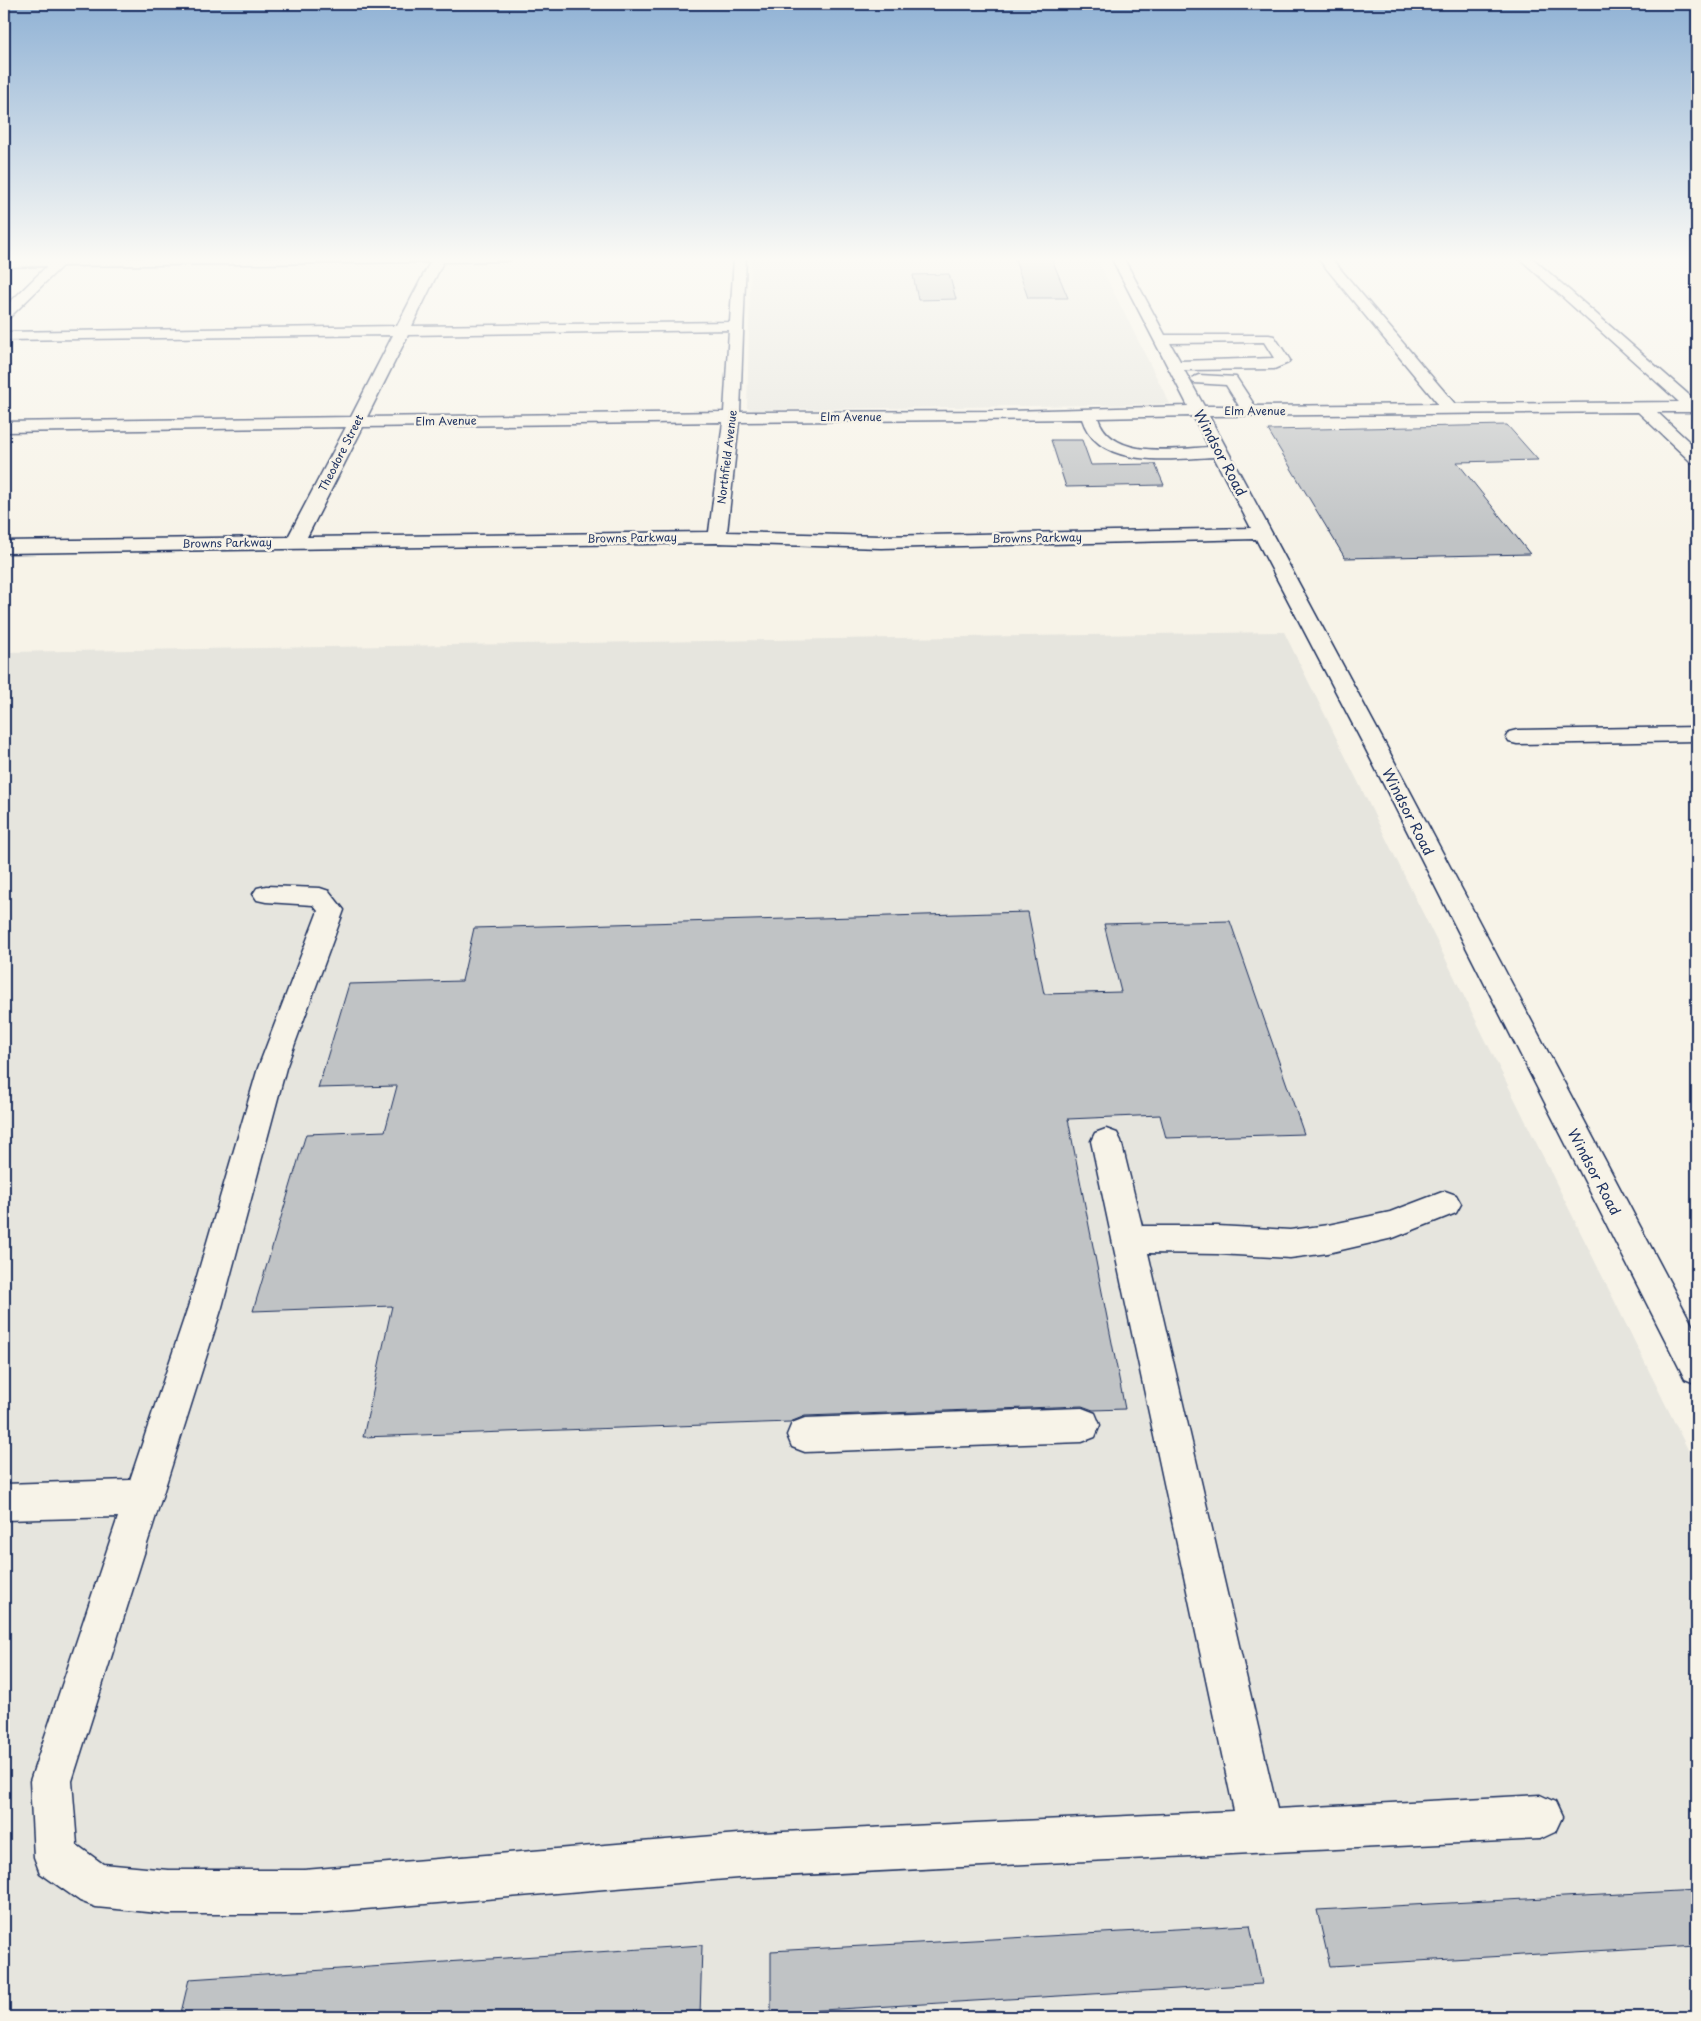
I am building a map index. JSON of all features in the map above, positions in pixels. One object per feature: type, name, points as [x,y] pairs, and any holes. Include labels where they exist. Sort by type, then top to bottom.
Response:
[{"type":"street","name":"Theodore Street","points":[[296,542],[391,351]]},
{"type":"street","name":"Northfield Avenue","points":[[717,537],[732,417],[736,351]]},
{"type":"street","name":"Windsor Road","points":[[1166,351],[1372,740],[1697,1368]]},
{"type":"street","points":[[1174,366],[1274,364],[1283,360],[1277,351]]},
{"type":"street","points":[[1402,351],[1451,410]]},
{"type":"street","points":[[1632,351],[1696,407]]},
{"type":"street","points":[[1250,411],[1235,387],[1237,375],[1272,374]]},
{"type":"street","points":[[1189,395],[1235,387]]},
{"type":"street","name":"Elm Avenue","points":[[4,427],[1088,414],[1189,395],[1250,411],[1696,407]]},
{"type":"street","points":[[1643,408],[1697,458]]},
{"type":"street","points":[[1088,414],[1095,432],[1106,442],[1121,450],[1140,453],[1219,452]]},
{"type":"street","name":"Browns Parkway","points":[[4,546],[717,537],[881,542],[1261,533]]},
{"type":"street","points":[[1517,737],[1697,734]]},
{"type":"street","points":[[266,894],[320,897],[332,910],[272,1068],[205,1307],[51,1781],[56,1857],[96,1885],[168,1892],[304,1892],[738,1856],[1540,1817]]},
{"type":"street","points":[[1106,1141],[1260,1831]]},
{"type":"street","points":[[1129,1239],[1217,1240],[1290,1244],[1328,1239],[1393,1226],[1445,1204]]},
{"type":"street","points":[[805,1435],[1082,1425]]},
{"type":"street","points":[[4,1502],[143,1498]]},
{"type":"shaded area","points":[[749,351],[1143,351],[1170,404],[754,410],[747,408]]},
{"type":"shaded area","points":[[1284,632],[1697,1468],[1697,2017],[4,2017],[4,652]]},
{"type":"building","points":[[1507,425],[1538,460],[1457,462],[1530,554],[1345,558],[1268,430]]},
{"type":"building","points":[[1051,440],[1082,440],[1091,465],[1155,464],[1164,485],[1066,487]]},
{"type":"building","points":[[1028,912],[1044,994],[1121,992],[1104,924],[1230,921],[1304,1134],[1166,1138],[1160,1115],[1068,1119],[1125,1409],[1093,1410],[1082,1406],[805,1416],[790,1422],[363,1437],[392,1306],[253,1311],[306,1134],[385,1131],[397,1086],[318,1088],[349,984],[462,981],[474,928]]},
{"type":"building","points":[[1697,1890],[1697,1945],[1330,1966],[1317,1910]]},
{"type":"building","points":[[1250,1925],[1262,1984],[771,2013],[771,1951]]},
{"type":"building","points":[[702,1945],[700,2016],[180,2017],[189,1979]]}]
